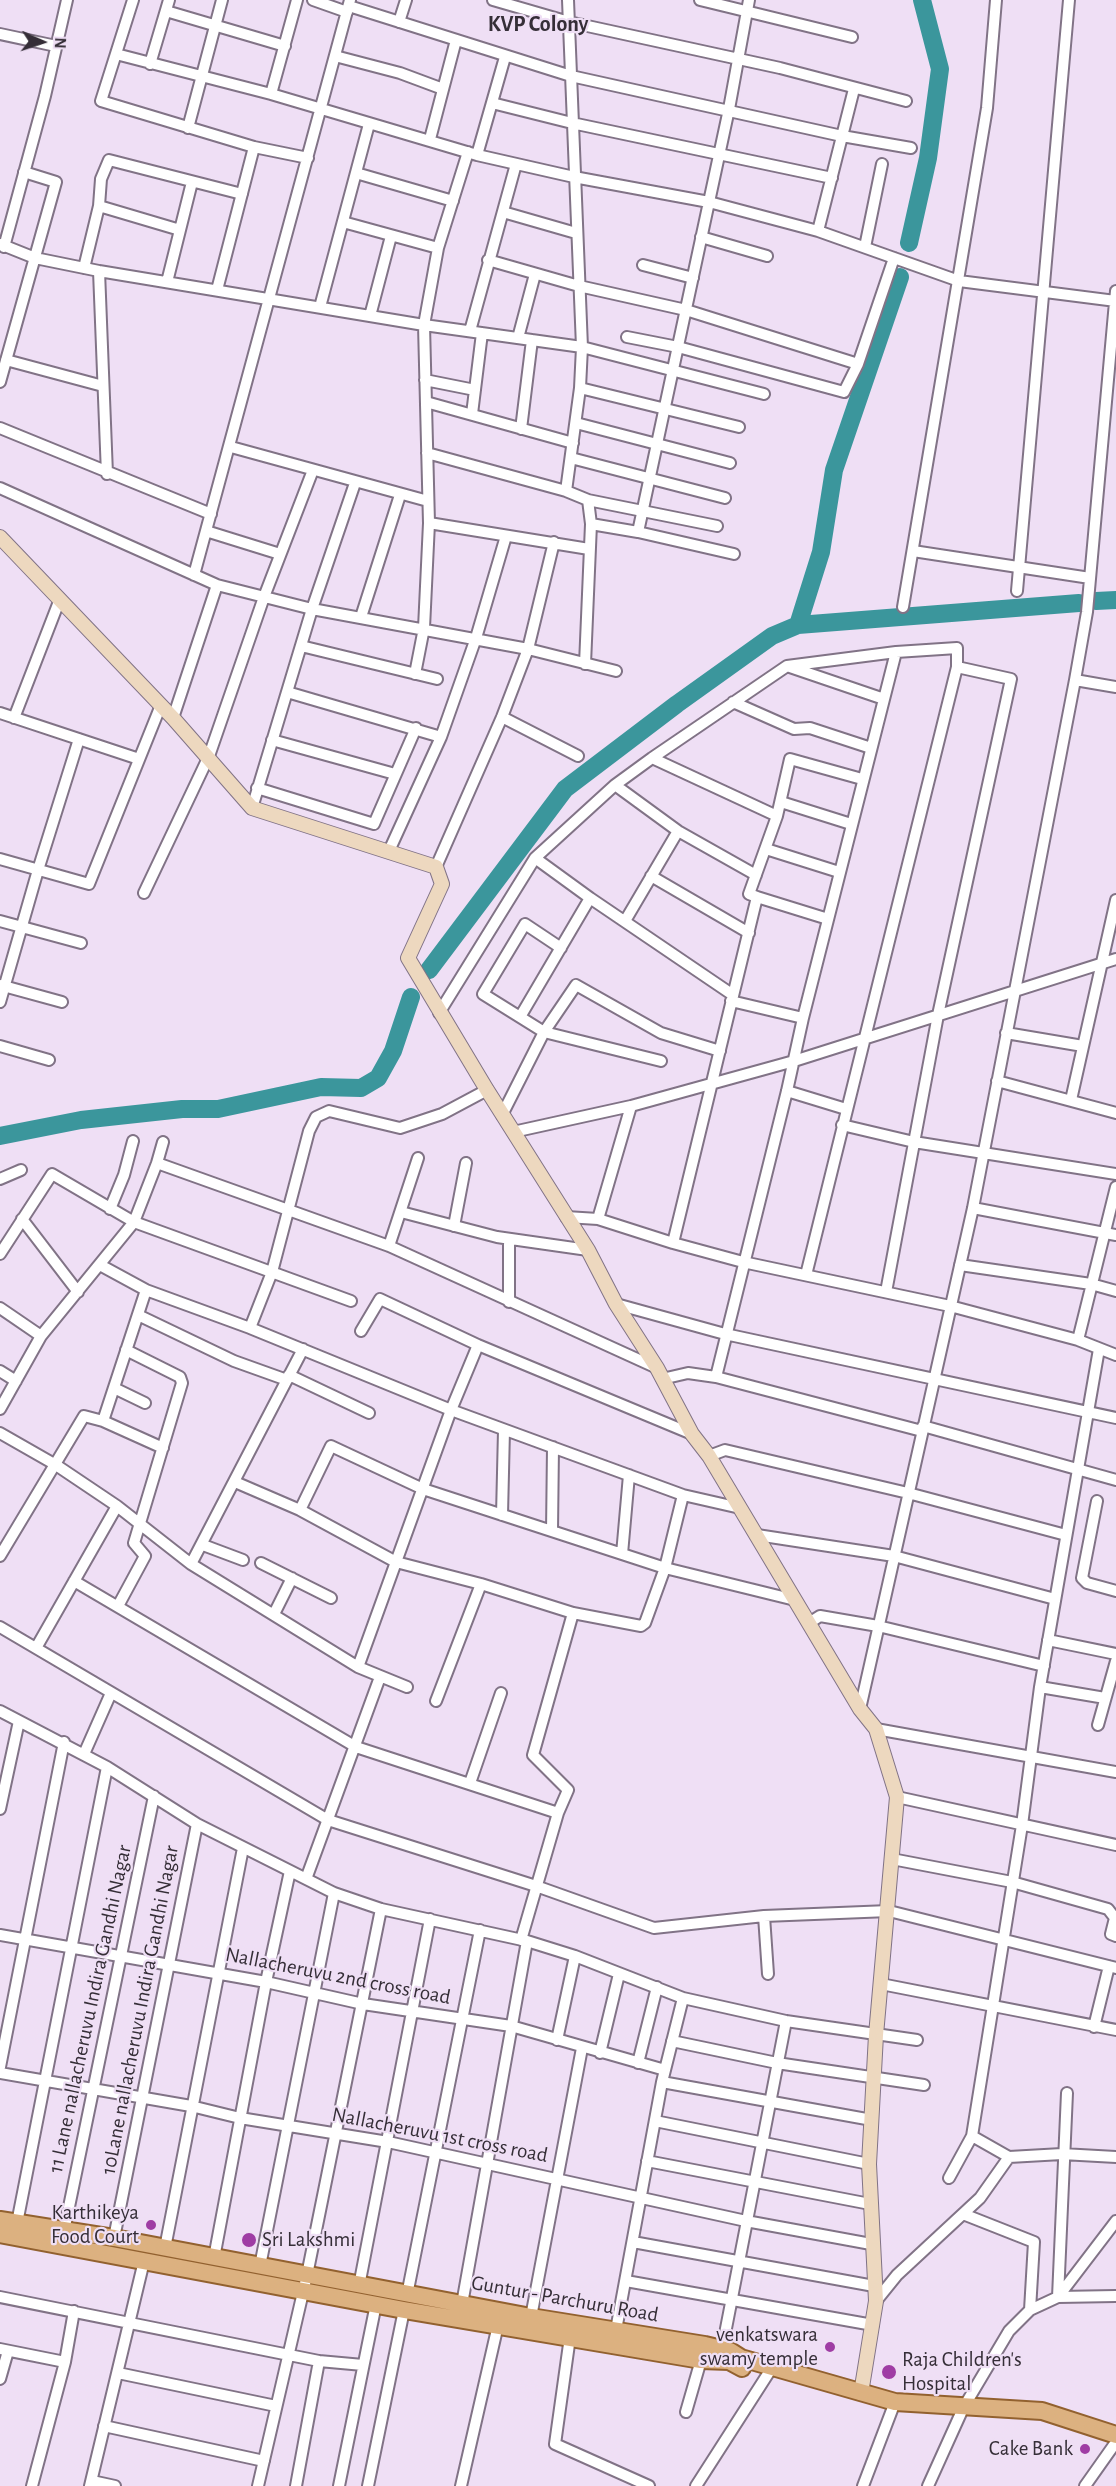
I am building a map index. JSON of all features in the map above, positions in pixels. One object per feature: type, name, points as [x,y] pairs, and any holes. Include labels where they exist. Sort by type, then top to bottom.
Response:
[{"type":"main road","points":[[0,537],[209,756],[252,808],[435,867],[442,885],[408,958],[430,991],[439,1012],[502,1115],[588,1250],[616,1304],[660,1373],[692,1434],[709,1456],[860,1708],[876,1729],[897,1797],[889,1911],[876,2035],[869,2164],[873,2286],[876,2301],[861,2393]]},
{"type":"main road","name":"Guntur - Parchuru Road","points":[[0,2220],[114,2238],[260,2266],[376,2304],[405,2302],[462,2304],[722,2349],[771,2370],[893,2406],[963,2409],[1038,2419],[1115,2442]]},
{"type":"main road","name":"Guntur - Parchuru Road","points":[[0,2234],[144,2261],[305,2282],[359,2286],[405,2302],[498,2325],[701,2360],[729,2361],[737,2366],[771,2370],[861,2393],[893,2406]]},
{"type":"street","points":[[67,0],[24,172],[2,246],[35,258],[99,271],[424,325],[582,347],[764,394]]},
{"type":"street","points":[[133,0],[101,101],[254,147],[308,158]]},
{"type":"street","points":[[188,128],[222,0]]},
{"type":"street","points":[[271,94],[297,0]]},
{"type":"street","points":[[313,0],[349,6],[571,76],[729,109],[842,136],[911,148]]},
{"type":"street","points":[[399,22],[406,0]]},
{"type":"street","points":[[493,0],[569,22],[780,68],[906,101]]},
{"type":"street","points":[[566,490],[580,388],[582,347],[568,0]]},
{"type":"street","points":[[700,0],[748,5],[852,37]]},
{"type":"street","points":[[903,607],[987,108],[996,0]]},
{"type":"street","points":[[1017,591],[1069,0]]},
{"type":"street","points":[[150,64],[167,5],[215,26],[285,46]]},
{"type":"street","points":[[638,532],[648,477],[710,202],[748,5]]},
{"type":"street","points":[[194,575],[231,447],[349,6]]},
{"type":"street","points":[[0,34],[56,46]]},
{"type":"street","points":[[430,139],[456,40]]},
{"type":"street","points":[[116,54],[271,94],[369,124],[516,164],[710,202],[818,231],[959,281],[1116,298],[1090,578],[1075,680],[973,1208],[860,1708]]},
{"type":"street","points":[[335,56],[400,73],[443,89]]},
{"type":"street","points":[[415,674],[424,628],[429,523],[424,325],[438,248],[453,201],[492,103],[505,57]]},
{"type":"street","points":[[818,231],[854,89]]},
{"type":"street","points":[[492,103],[572,123],[832,178]]},
{"type":"street","points":[[320,307],[369,124]]},
{"type":"street","points":[[217,290],[254,147]]},
{"type":"street","points":[[84,268],[99,206],[101,179],[109,160],[157,170],[192,182],[242,194]]},
{"type":"street","points":[[470,331],[516,164]]},
{"type":"street","points":[[865,248],[882,164]]},
{"type":"street","points":[[0,382],[56,182],[24,172]]},
{"type":"street","points":[[356,173],[453,201]]},
{"type":"street","points":[[167,282],[192,182]]},
{"type":"street","points":[[99,206],[180,230]]},
{"type":"street","points":[[502,212],[576,233]]},
{"type":"street","points":[[343,222],[438,248]]},
{"type":"street","points":[[370,316],[391,236]]},
{"type":"street","points":[[701,237],[767,256]]},
{"type":"street","points":[[627,336],[678,347],[844,392],[858,364],[894,258]]},
{"type":"street","points":[[488,260],[579,286],[686,310],[858,364]]},
{"type":"street","points":[[643,265],[693,278]]},
{"type":"street","points":[[99,271],[107,474]]},
{"type":"street","points":[[518,338],[535,274]]},
{"type":"street","points":[[472,414],[482,333]]},
{"type":"street","points":[[521,429],[532,340]]},
{"type":"street","points":[[6,360],[103,386]]},
{"type":"street","points":[[425,380],[475,390]]},
{"type":"street","points":[[580,388],[739,427]]},
{"type":"street","points":[[426,402],[573,443]]},
{"type":"street","points":[[576,423],[730,463]]},
{"type":"street","points":[[0,428],[107,474],[211,514]]},
{"type":"street","points":[[231,447],[355,483],[428,501]]},
{"type":"street","points":[[427,453],[566,490],[588,500],[717,526]]},
{"type":"street","points":[[571,458],[725,498]]},
{"type":"street","points":[[144,893],[209,756],[264,597],[313,470]]},
{"type":"street","points":[[252,808],[312,609],[355,483]]},
{"type":"street","points":[[0,488],[217,585],[312,609],[476,638],[616,671]]},
{"type":"street","points":[[361,617],[400,495]]},
{"type":"street","points":[[585,664],[591,524],[588,500]]},
{"type":"street","points":[[429,523],[590,549]]},
{"type":"street","points":[[591,524],[638,532],[734,554]]},
{"type":"street","points":[[206,531],[280,554]]},
{"type":"street","points":[[388,851],[441,737],[476,638],[506,536]]},
{"type":"street","points":[[435,867],[502,717],[528,649],[554,542]]},
{"type":"street","points":[[913,550],[1090,578]]},
{"type":"street","points":[[173,718],[217,585]]},
{"type":"street","points":[[14,718],[60,599]]},
{"type":"street","points":[[301,646],[437,679]]},
{"type":"street","points":[[439,1012],[535,858],[615,785],[652,758],[787,666],[896,652],[957,648],[957,667],[862,1040],[806,1275]]},
{"type":"street","points":[[716,1377],[862,779],[896,652]]},
{"type":"street","points":[[787,666],[884,699]]},
{"type":"street","points":[[886,1292],[938,1015],[1011,679],[957,667]]},
{"type":"street","points":[[1075,680],[1116,687]]},
{"type":"street","points":[[287,692],[441,737]]},
{"type":"street","points":[[733,702],[794,729],[810,728],[871,748]]},
{"type":"street","points":[[0,859],[89,884],[161,705]]},
{"type":"street","points":[[0,713],[139,759]]},
{"type":"street","points":[[502,717],[578,756]]},
{"type":"street","points":[[257,788],[374,824],[416,728]]},
{"type":"street","points":[[0,1002],[2,985],[79,739]]},
{"type":"street","points":[[272,740],[395,774]]},
{"type":"street","points":[[652,758],[777,816]]},
{"type":"street","points":[[828,918],[748,894],[777,816],[790,759],[862,779]]},
{"type":"street","points":[[615,785],[678,831],[756,875]]},
{"type":"street","points":[[781,802],[851,824]]},
{"type":"street","points":[[625,921],[678,831]]},
{"type":"street","points":[[766,849],[839,872]]},
{"type":"street","points":[[535,858],[732,998],[803,1018]]},
{"type":"street","points":[[651,876],[749,933]]},
{"type":"street","points":[[673,1244],[757,897]]},
{"type":"street","points":[[520,1017],[590,898]]},
{"type":"street","points":[[1071,1100],[1116,900]]},
{"type":"street","points":[[0,921],[81,943]]},
{"type":"street","points":[[561,948],[525,924],[483,994],[544,1032],[661,1061]]},
{"type":"street","points":[[513,1132],[631,1106],[794,1061],[1116,959]]},
{"type":"street","points":[[2,985],[62,1002]]},
{"type":"street","points":[[502,1115],[544,1032],[576,985],[662,1033],[720,1051]]},
{"type":"street","points":[[1006,1033],[1083,1046]]},
{"type":"street","points":[[0,1046],[50,1060]]},
{"type":"street","points":[[997,1081],[1116,1113]]},
{"type":"street","points":[[250,1328],[272,1272],[309,1131],[321,1112],[329,1111],[400,1128],[442,1114],[487,1090]]},
{"type":"street","points":[[787,1091],[846,1108]]},
{"type":"street","points":[[598,1219],[631,1106]]},
{"type":"street","points":[[842,1125],[914,1142],[1116,1174]]},
{"type":"street","points":[[110,1209],[124,1175],[133,1141]]},
{"type":"street","points":[[0,1409],[41,1335],[134,1222],[163,1142]]},
{"type":"street","points":[[389,1246],[418,1158]]},
{"type":"street","points":[[454,1226],[466,1162]]},
{"type":"street","points":[[157,1163],[389,1246],[660,1373],[688,1373],[716,1377],[923,1428],[1116,1480]]},
{"type":"street","points":[[0,1179],[21,1170]]},
{"type":"street","points":[[0,1254],[52,1174],[134,1222],[351,1301]]},
{"type":"street","points":[[1078,1340],[1091,1284],[1111,1234],[1116,1187]]},
{"type":"street","points":[[973,1208],[1111,1234]]},
{"type":"street","points":[[401,1212],[509,1239],[588,1250]]},
{"type":"street","points":[[566,1217],[598,1219],[673,1244],[743,1262],[950,1306],[1078,1340],[1116,1355]]},
{"type":"street","points":[[22,1219],[78,1292]]},
{"type":"street","points":[[509,1239],[509,1302]]},
{"type":"street","points":[[100,1264],[146,1290],[250,1328],[451,1410],[683,1495],[740,1508]]},
{"type":"street","points":[[960,1264],[1091,1284],[1116,1291]]},
{"type":"street","points":[[103,1421],[146,1290]]},
{"type":"street","points":[[362,1330],[380,1299],[478,1345],[692,1434]]},
{"type":"street","points":[[616,1304],[725,1334],[934,1377],[1116,1418]]},
{"type":"street","points":[[0,1308],[41,1335]]},
{"type":"street","points":[[138,1315],[234,1360],[288,1378],[369,1413]]},
{"type":"street","points":[[358,1667],[451,1410],[478,1345]]},
{"type":"street","points":[[191,1564],[203,1545],[303,1349]]},
{"type":"street","points":[[949,2178],[972,2136],[1022,1825],[1040,1687],[1099,1349]]},
{"type":"street","points":[[118,1606],[145,1556],[134,1543],[182,1383],[180,1377],[126,1350]]},
{"type":"street","points":[[0,1371],[16,1380]]},
{"type":"street","points":[[114,1388],[145,1403]]},
{"type":"street","points":[[0,1556],[84,1416],[103,1421],[163,1448]]},
{"type":"street","points":[[502,1515],[504,1430]]},
{"type":"street","points":[[0,1433],[56,1465],[117,1506],[191,1564],[358,1667],[407,1688]]},
{"type":"street","points":[[300,1510],[331,1446],[423,1489],[665,1568],[795,1600]]},
{"type":"street","points":[[552,1531],[553,1447]]},
{"type":"street","points":[[709,1456],[725,1450],[908,1493],[1066,1534]]},
{"type":"street","points":[[622,1554],[629,1475]]},
{"type":"street","points":[[235,1482],[300,1510],[396,1562],[481,1584],[573,1613],[641,1626],[645,1623],[665,1568],[683,1495]]},
{"type":"street","points":[[1097,1501],[1082,1578],[1093,1586],[1116,1591]]},
{"type":"street","points":[[36,1648],[117,1506]]},
{"type":"street","points":[[757,1535],[894,1556],[1055,1599]]},
{"type":"street","points":[[203,1545],[243,1560]]},
{"type":"street","points":[[261,1563],[332,1598]]},
{"type":"street","points":[[274,1614],[292,1578]]},
{"type":"street","points":[[74,1581],[356,1747],[558,1813]]},
{"type":"street","points":[[436,1701],[481,1584]]},
{"type":"street","points":[[462,2304],[488,2163],[524,1940],[536,1886],[558,1813],[568,1790],[533,1755],[573,1613]]},
{"type":"street","points":[[809,1623],[820,1616],[878,1626],[1044,1666]]},
{"type":"street","points":[[0,1627],[328,1820],[536,1886],[654,1928],[764,1916],[889,1911],[1113,1967],[1094,2027]]},
{"type":"street","points":[[1048,1640],[1116,1654]]},
{"type":"street","points":[[1098,1725],[1116,1660]]},
{"type":"street","points":[[306,1879],[380,1677]]},
{"type":"street","points":[[1040,1687],[1105,1698]]},
{"type":"street","points":[[84,1754],[111,1693]]},
{"type":"street","points":[[470,1783],[501,1693]]},
{"type":"street","points":[[0,1712],[64,1742],[197,1824],[334,1893],[381,1909],[524,1940],[575,1956],[683,1998],[786,2020],[917,2040]]},
{"type":"street","points":[[0,1809],[19,1721]]},
{"type":"street","points":[[876,1729],[1116,1772]]},
{"type":"street","points":[[0,2067],[64,1742]]},
{"type":"street","points":[[17,2223],[107,1767]]},
{"type":"street","name":"11 Lane nallacheruvu Indira Gandhi Nagar","points":[[64,2231],[154,1796]]},
{"type":"street","points":[[897,1797],[1116,1845]]},
{"type":"street","name":"10Lane nallacheruvu Indira Gandhi Nagar","points":[[114,2238],[197,1824]]},
{"type":"street","points":[[165,2248],[243,1848]]},
{"type":"street","points":[[892,1859],[1012,1882],[1108,1909],[1115,1918],[1111,1934],[1116,1936]]},
{"type":"street","points":[[214,2258],[266,1982],[290,1871]]},
{"type":"street","points":[[260,2266],[334,1893]]},
{"type":"street","points":[[258,2486],[305,2282],[381,1909]]},
{"type":"street","points":[[764,1916],[768,1974]]},
{"type":"street","points":[[359,2286],[388,2142],[410,2011],[430,1919]]},
{"type":"street","points":[[368,2486],[460,2019],[480,1930]]},
{"type":"street","name":"Nallacheruvu 2nd cross road","points":[[0,1935],[266,1982],[363,2004],[511,2026],[665,2070]]},
{"type":"street","points":[[557,2040],[575,1956]]},
{"type":"street","points":[[600,2053],[619,1974]]},
{"type":"street","points":[[881,1984],[993,2004],[1116,2030]]},
{"type":"street","points":[[638,2063],[657,1987]]},
{"type":"street","points":[[616,2330],[665,2070],[683,1998]]},
{"type":"street","points":[[722,2349],[786,2020]]},
{"type":"street","points":[[672,2041],[777,2063],[924,2085]]},
{"type":"street","points":[[531,2317],[582,2048]]},
{"type":"street","name":"Nallacheruvu 1st cross road","points":[[0,2073],[191,2106],[240,2118],[388,2142],[747,2221],[871,2244]]},
{"type":"street","points":[[663,2082],[872,2120]]},
{"type":"street","points":[[1058,2297],[1062,2154],[1067,2093]]},
{"type":"street","points":[[655,2121],[869,2164]]},
{"type":"street","points":[[972,2136],[1009,2157],[1062,2154],[1116,2157]]},
{"type":"street","points":[[876,2301],[897,2275],[980,2198],[1009,2157]]},
{"type":"street","points":[[647,2161],[870,2204]]},
{"type":"street","points":[[963,2214],[1034,2242],[1036,2247],[1030,2310]]},
{"type":"street","points":[[1058,2297],[1116,2221]]},
{"type":"street","points":[[633,2242],[873,2286]]},
{"type":"street","points":[[115,2486],[91,2483],[144,2261]]},
{"type":"street","points":[[626,2282],[873,2325]]},
{"type":"street","points":[[0,2296],[289,2353],[319,2361],[363,2365]]},
{"type":"street","points":[[928,2486],[963,2409],[998,2346],[1030,2310],[1058,2297],[1116,2296]]},
{"type":"street","points":[[339,2486],[376,2304]]},
{"type":"street","points":[[32,2486],[64,2362],[74,2312]]},
{"type":"street","points":[[461,2486],[498,2325]]},
{"type":"street","points":[[570,2337],[555,2444],[649,2486]]},
{"type":"street","points":[[0,2379],[4,2350],[64,2362]]},
{"type":"street","points":[[686,2412],[701,2360]]},
{"type":"street","points":[[296,2486],[319,2361]]},
{"type":"street","points":[[696,2486],[771,2370]]},
{"type":"street","points":[[118,2373],[276,2406]]},
{"type":"street","points":[[863,2486],[893,2406]]},
{"type":"street","points":[[104,2426],[264,2461]]},
{"type":"street","points":[[1085,2486],[1115,2442]]},
{"type":"waterway","points":[[909,243],[928,158],[940,69],[922,0]]},
{"type":"waterway","points":[[798,625],[821,552],[834,470],[900,277]]},
{"type":"waterway","points":[[1096,601],[1116,600]]},
{"type":"waterway","points":[[429,970],[565,789],[772,636],[798,625],[1079,603]]},
{"type":"waterway","points":[[0,1136],[81,1120],[182,1109],[218,1109],[321,1087],[361,1088],[378,1078],[393,1051],[411,997]]},
{"type":"place","name":"Karthikeya Food Court","points":[[151,2225]]},
{"type":"place","name":"Sri Lakshmi","points":[[249,2240]]},
{"type":"place","name":"venkatswara swamy temple","points":[[830,2347]]},
{"type":"place","name":"Raja Children's Hospital","points":[[889,2372]]},
{"type":"place","name":"Cake Bank","points":[[1085,2449]]},
{"type":"district","name":"KVP Colony","points":[[538,24]]}]
